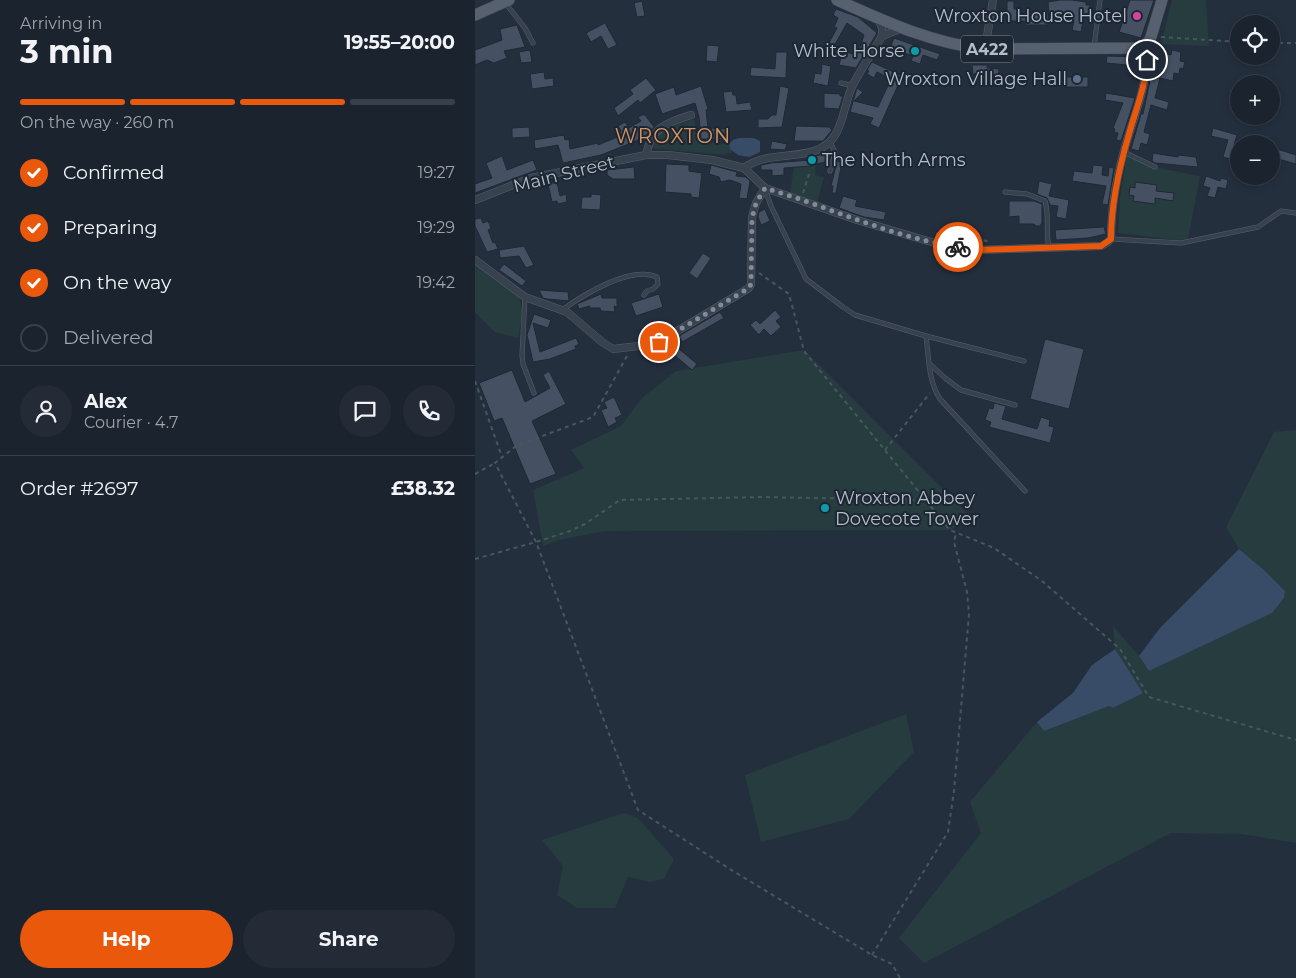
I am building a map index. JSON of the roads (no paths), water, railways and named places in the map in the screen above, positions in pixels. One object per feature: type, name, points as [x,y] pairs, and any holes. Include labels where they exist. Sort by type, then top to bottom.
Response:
[{"type":"main road","name":"A422","points":[[837,0],[903,28],[963,47],[985,49],[1136,49],[1149,41]]},
{"type":"main road","points":[[1149,41],[1162,0]]},
{"type":"main road","points":[[475,15],[503,1]]},
{"type":"street","points":[[985,49],[993,0]]},
{"type":"street","points":[[744,168],[760,159],[790,156],[825,147],[839,129],[853,86],[882,36],[883,28],[878,18]]},
{"type":"street","points":[[882,36],[903,28]]},
{"type":"street","points":[[475,260],[525,297],[564,311],[602,342],[613,348],[659,342],[743,294],[751,284],[753,211],[765,188],[857,220],[938,244],[976,250],[1101,246],[1111,239],[1112,205],[1124,152],[1146,76],[1149,41]]},
{"type":"street","points":[[645,155],[648,145],[660,128],[668,122],[691,114]]},
{"type":"street","name":"Main Street","points":[[475,200],[531,178],[645,155],[712,160],[744,168],[765,188]]},
{"type":"lane","points":[[1094,49],[1100,0]]},
{"type":"lane","points":[[503,1],[525,28],[533,43]]},
{"type":"lane","points":[[841,83],[853,86]]},
{"type":"lane","points":[[830,141],[835,153],[830,171]]},
{"type":"lane","points":[[1124,152],[1155,167]]},
{"type":"lane","points":[[765,188],[771,206],[799,267],[812,285],[855,315],[926,336],[1024,361]]},
{"type":"lane","points":[[1005,192],[1027,194],[1045,201],[1049,221],[1049,247]]},
{"type":"lane","points":[[1111,239],[1181,243],[1258,227],[1281,211],[1296,214]]},
{"type":"lane","points":[[564,311],[590,292],[615,281],[638,275],[650,274],[657,277],[658,284],[653,289],[647,290],[644,295]]},
{"type":"lane","points":[[525,297],[522,355],[523,364],[533,393]]},
{"type":"lane","points":[[926,336],[931,364],[931,382],[940,399],[1025,491]]},
{"type":"lane","points":[[931,364],[961,390],[1015,405]]},
{"type":"water","points":[[739,138],[754,138],[760,141],[760,152],[749,157],[738,155],[730,149],[729,144]]},
{"type":"water","points":[[1239,549],[1285,591],[1284,598],[1272,613],[1149,671],[1139,656],[1160,628]]},
{"type":"water","points":[[1115,649],[1143,693],[1113,708],[1109,706],[1044,731],[1037,722],[1073,693],[1092,665]]},
{"type":"place","name":"Wroxton House Hotel","points":[[1137,16]]},
{"type":"place","name":"White Horse","points":[[915,51]]},
{"type":"place","name":"Wroxton Village Hall","points":[[1077,79]]},
{"type":"place","name":"The North Arms","points":[[812,160]]},
{"type":"place","name":"Wroxton Abbey Dovecote Tower","points":[[825,508]]},
{"type":"district","name":"WROXTON","points":[[673,136]]}]
